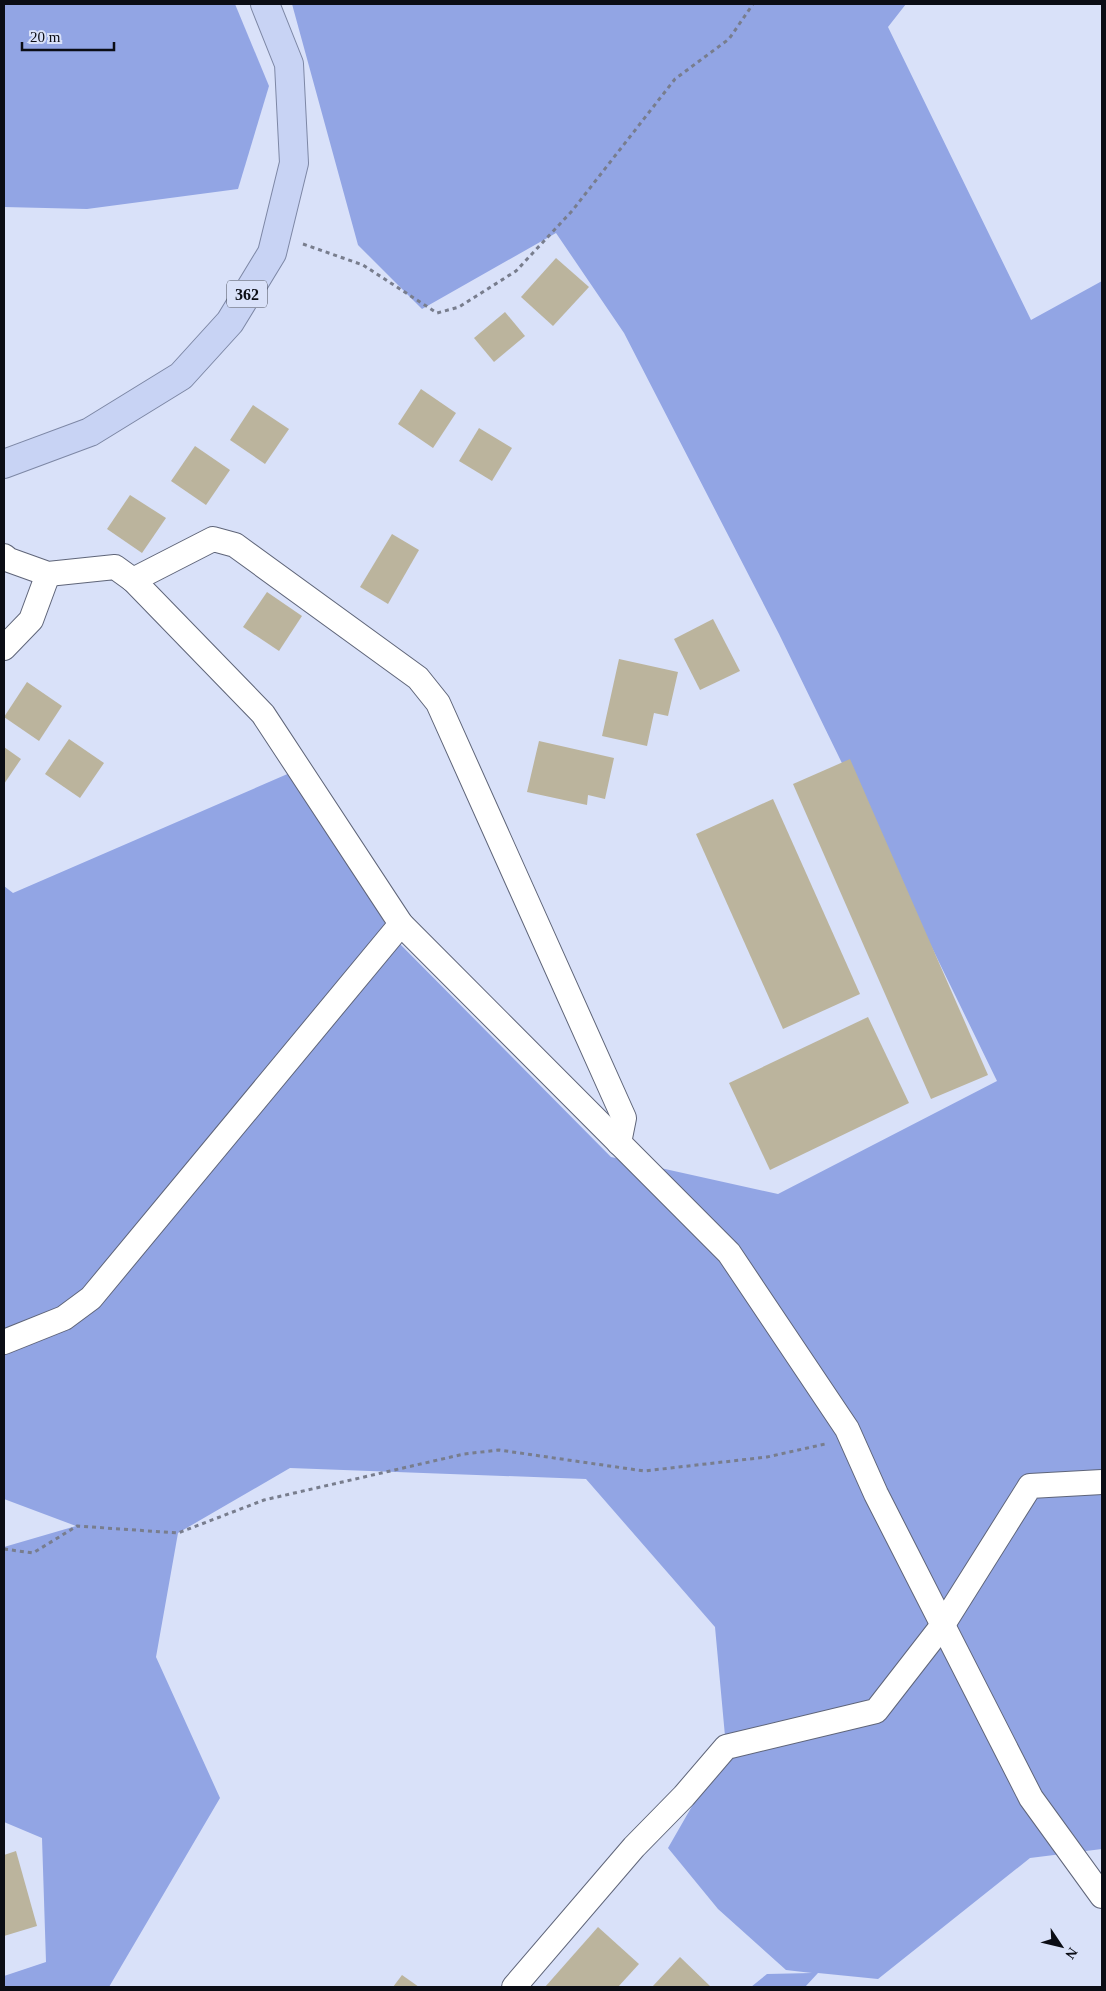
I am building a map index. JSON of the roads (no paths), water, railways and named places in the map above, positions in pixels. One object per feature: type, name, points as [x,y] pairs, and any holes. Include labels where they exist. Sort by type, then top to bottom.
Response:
[{"type":"highway","name":"362","points":[[4,464],[90,432],[181,376],[230,322],[272,253],[294,163],[289,64],[265,4]]},
{"type":"street","points":[[133,580],[213,539],[235,545],[418,678],[438,703],[624,1118],[619,1143]]},
{"type":"street","points":[[4,556],[9,560],[48,574],[115,568],[133,580],[263,714],[401,924],[728,1253],[770,1312],[847,1429],[876,1494],[1031,1798],[1102,1896]]},
{"type":"street","points":[[4,648],[31,620],[48,574]]},
{"type":"street","points":[[4,1342],[64,1318],[92,1298],[401,924]]},
{"type":"street","points":[[514,1987],[634,1847],[684,1796],[726,1747],[876,1711],[942,1626],[1030,1486],[1102,1482]]}]
